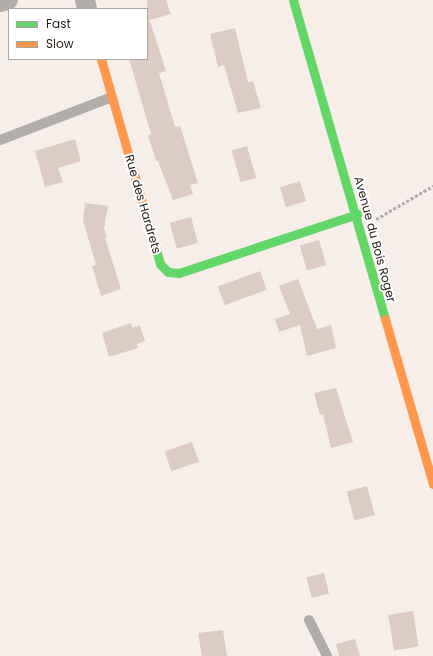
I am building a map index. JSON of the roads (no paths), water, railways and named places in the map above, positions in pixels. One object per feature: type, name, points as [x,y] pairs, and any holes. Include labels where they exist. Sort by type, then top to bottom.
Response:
[{"type":"main road","name":"Avenue du Bois Roger","points":[[293,0],[356,214],[399,371],[433,484]]},
{"type":"main road","name":"Rue des Hardrets","points":[[101,60],[160,264],[168,272],[179,272],[356,214]]},
{"type":"street","points":[[0,2],[8,0]]},
{"type":"lane","points":[[0,140],[112,97]]},
{"type":"lane","points":[[309,620],[327,656]]}]
